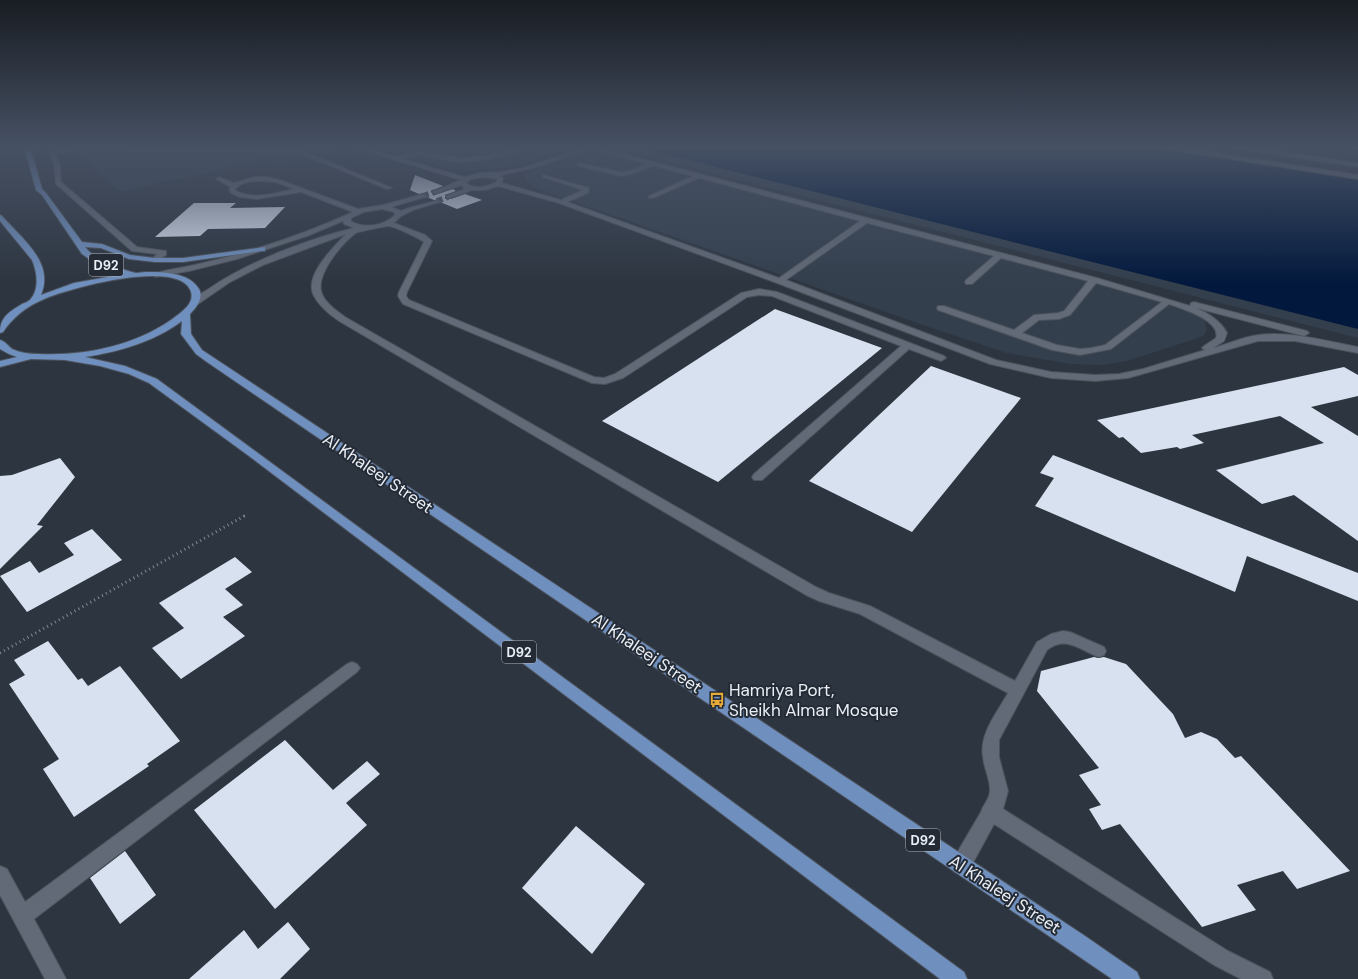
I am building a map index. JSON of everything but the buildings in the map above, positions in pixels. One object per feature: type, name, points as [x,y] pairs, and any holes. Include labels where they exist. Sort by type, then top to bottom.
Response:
[{"type":"main road","name":"D92","points":[[41,192],[85,252],[93,259],[105,265],[139,274]]},
{"type":"main road","points":[[0,217],[39,265],[41,276],[40,288],[33,302]]},
{"type":"main road","points":[[80,244],[102,246],[129,257],[155,260],[183,260],[262,249]]},
{"type":"main road","points":[[0,330],[3,323],[33,302],[58,291],[84,283],[139,274],[158,275],[177,278],[189,284],[196,292],[195,302],[186,313],[162,329],[127,344],[93,353],[66,357],[30,356],[9,351],[0,343]]},
{"type":"main road","name":"Al Khaleej Street","points":[[186,313],[186,334],[199,352],[210,360],[1130,979]]},
{"type":"main road","points":[[0,364],[30,356]]},
{"type":"main road","name":"D92","points":[[66,357],[110,365],[139,374],[153,381],[260,458],[958,979]]},
{"type":"street","points":[[68,192],[135,249],[163,253],[155,260]]},
{"type":"street","points":[[233,192],[236,194],[250,197],[270,196],[292,192]]},
{"type":"street","points":[[305,192],[357,211]]},
{"type":"street","points":[[448,197],[463,192]]},
{"type":"street","points":[[527,192],[561,202],[780,281],[993,362],[1022,370],[1075,378],[1112,378],[1137,374],[1257,338],[1270,336],[1300,338],[1358,350]]},
{"type":"street","points":[[561,202],[586,192]]},
{"type":"street","points":[[651,197],[663,192]]},
{"type":"street","points":[[759,192],[1138,292],[1199,312],[1211,319],[1218,326],[1222,333],[1221,340],[1182,360]]},
{"type":"street","points":[[158,275],[210,265],[325,228],[357,211],[382,207],[424,196]]},
{"type":"street","points":[[195,302],[227,280],[260,263],[337,234],[388,223],[393,221],[399,215],[412,209],[437,201]]},
{"type":"street","points":[[382,207],[397,211],[399,215]]},
{"type":"street","points":[[347,217],[346,220],[349,224],[366,227]]},
{"type":"street","points":[[780,281],[866,220]]},
{"type":"street","points":[[388,223],[422,236],[428,241],[428,244],[403,292],[402,296],[406,302],[592,380],[605,381],[619,376],[744,296],[754,292],[774,294],[941,358]]},
{"type":"street","points":[[354,230],[322,267],[316,281],[316,289],[320,298],[342,319],[811,592],[865,610],[1017,690]]},
{"type":"street","points":[[969,282],[1000,255]]},
{"type":"street","points":[[1016,334],[1037,317],[1067,314],[1094,280]]},
{"type":"street","points":[[1138,292],[1358,346]]},
{"type":"street","points":[[941,308],[1068,350],[1085,352],[1101,350],[1114,344],[1168,301]]},
{"type":"street","points":[[758,477],[908,346]]},
{"type":"street","points":[[961,866],[990,811],[997,802],[999,791],[991,757],[991,739],[1042,646],[1050,638],[1063,637],[1078,641],[1100,651]]},
{"type":"street","points":[[22,916],[352,668]]},
{"type":"street","points":[[990,811],[1221,958],[1264,979]]},
{"type":"street","points":[[0,876],[56,979]]},
{"type":"path","points":[[0,653],[247,514]]},
{"type":"shaded area","points":[[546,192],[748,192],[1175,303],[1194,312],[1204,320],[1207,328],[1204,335],[1195,339],[1127,361],[1100,365],[1071,364],[1007,353],[923,325]]},
{"type":"shaded area","points":[[786,192],[814,192],[1358,329],[1358,338]]},
{"type":"water","points":[[814,192],[1358,192],[1358,329]]},
{"type":"tunnel","points":[[423,196],[435,192]]},
{"type":"tunnel","points":[[437,201],[448,197]]},
{"type":"place","name":"Hamriya Port, Sheikh Almar Mosque","points":[[717,700]]}]
